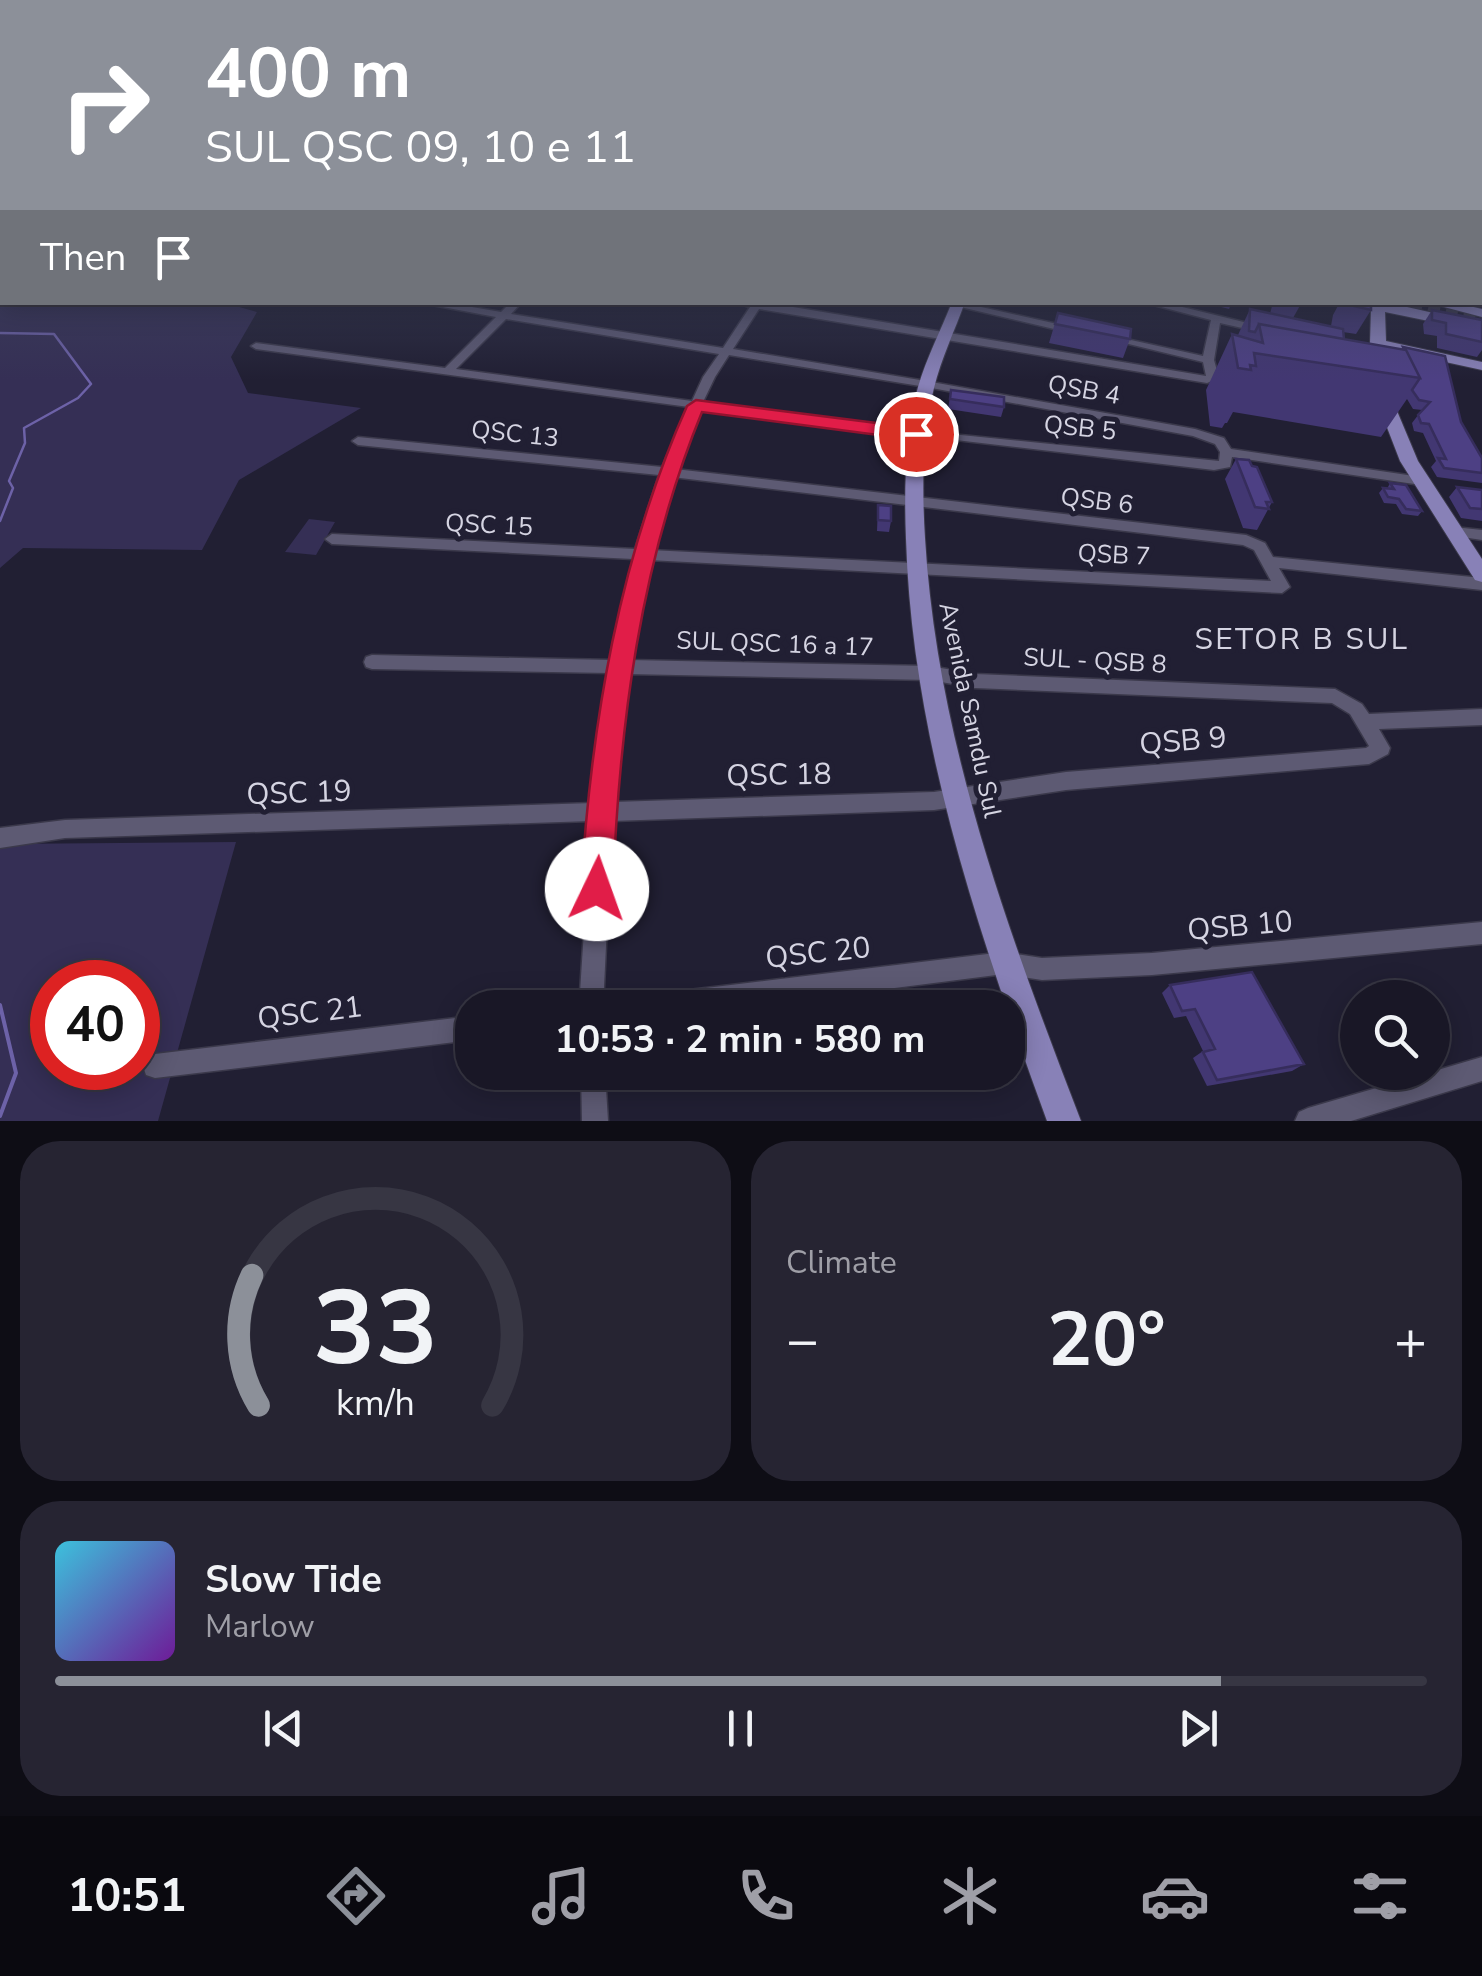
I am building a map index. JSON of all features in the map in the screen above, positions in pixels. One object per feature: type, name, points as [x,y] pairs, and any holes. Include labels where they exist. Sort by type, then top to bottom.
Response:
[{"type":"main road","name":"Avenida Samdu Sul","points":[[958,305],[941,338],[926,384],[916,433],[911,500],[915,570],[930,674],[958,798],[1004,963],[1064,1121]]},
{"type":"main road","points":[[1482,328],[1378,305],[1377,342],[1371,368],[1378,402],[1421,480],[1482,575]]},
{"type":"main road","points":[[1444,305],[1482,313]]},
{"type":"main road","points":[[1377,342],[1482,366]]},
{"type":"street","name":"QSB 4","points":[[440,305],[926,384],[1209,436],[1220,441],[1226,452]]},
{"type":"street","points":[[447,372],[514,305]]},
{"type":"street","points":[[592,990],[601,810],[618,665],[643,557],[667,472],[696,406],[756,305]]},
{"type":"street","points":[[762,305],[1201,380],[1215,370]]},
{"type":"street","points":[[962,305],[1215,370]]},
{"type":"street","points":[[1161,305],[1269,331]]},
{"type":"street","points":[[1215,370],[1212,332],[1216,318]]},
{"type":"street","points":[[1212,332],[1268,345]]},
{"type":"street","points":[[256,346],[916,433]]},
{"type":"street","name":"QSB 5","points":[[916,433],[1214,466],[1225,464],[1226,452]]},
{"type":"street","name":"QSC 13","points":[[358,441],[911,500]]},
{"type":"street","points":[[1226,452],[1421,480]]},
{"type":"street","name":"QSB 6","points":[[911,500],[1246,540],[1260,547],[1268,562]]},
{"type":"street","points":[[1454,532],[1482,535]]},
{"type":"street","name":"QSC 15","points":[[332,539],[915,570]]},
{"type":"street","points":[[1268,562],[1482,584]]},
{"type":"street","name":"QSB 7","points":[[915,570],[1282,587],[1268,562]]},
{"type":"street","name":"SUL QSC 16 a 17","points":[[372,662],[930,674]]},
{"type":"street","name":"SUL - QSB 8","points":[[930,674],[975,681],[1336,696],[1345,699],[1368,722]]},
{"type":"street","points":[[1368,722],[1482,717]]},
{"type":"street","name":"QSB 9","points":[[958,798],[1066,781],[1369,756],[1381,748],[1368,722]]},
{"type":"street","name":"QSC 18","points":[[601,810],[958,798]]},
{"type":"street","name":"QSC 19","points":[[0,838],[65,829],[601,810]]},
{"type":"street","name":"QSB 10","points":[[1004,963],[1042,969],[1152,964],[1482,933]]},
{"type":"street","name":"QSC 20","points":[[757,990],[1004,963]]},
{"type":"street","name":"QSC 21","points":[[160,1066],[455,1030]]},
{"type":"street","points":[[1308,1121],[1482,1068]]},
{"type":"street","points":[[594,1090],[595,1121]]},
{"type":"shaded area","points":[[0,305],[232,305],[257,312],[231,357],[248,393],[361,408],[239,480],[202,550],[23,548],[0,568]]},
{"type":"shaded area","points":[[309,519],[335,522],[316,555],[285,552]]},
{"type":"shaded area","points":[[236,842],[158,1121],[0,1121],[0,844]]},
{"type":"building","points":[[1250,309],[1343,329],[1344,339],[1259,324],[1255,332],[1249,331]]},
{"type":"building","points":[[1432,310],[1482,320],[1482,342],[1446,334],[1446,323],[1432,320]]},
{"type":"building","points":[[1058,313],[1131,329],[1130,339],[1055,324]]},
{"type":"building","points":[[1259,324],[1406,350],[1420,378],[1254,353],[1256,366],[1250,365],[1251,370],[1238,368],[1232,334],[1263,343]]},
{"type":"building","points":[[1403,347],[1445,356],[1461,422],[1482,458],[1482,473],[1444,468],[1438,458],[1446,459],[1429,424],[1421,423],[1418,415],[1430,402],[1419,400],[1412,390],[1420,378]]},
{"type":"building","points":[[951,390],[1004,397],[1004,407],[950,399]]},
{"type":"building","points":[[1236,459],[1249,460],[1257,467],[1272,502],[1266,502],[1269,509],[1255,507]]},
{"type":"building","points":[[1390,483],[1406,485],[1422,511],[1406,509],[1399,499],[1388,497],[1383,488],[1394,489]]},
{"type":"building","points":[[1457,487],[1482,490],[1482,509],[1470,508]]},
{"type":"building","points":[[878,505],[891,506],[891,521],[878,520]]},
{"type":"building","points":[[1252,972],[1304,1064],[1217,1080],[1203,1052],[1215,1049],[1195,1009],[1182,1011],[1170,985]]},
{"type":"waterway","points":[[0,333],[54,334],[91,384],[78,398],[24,428],[25,443],[9,481],[13,488],[0,521]]},
{"type":"waterway","points":[[0,1005],[16,1073],[0,1116]]},
{"type":"tunnel","points":[[1425,305],[1482,317]]},
{"type":"district","name":"SETOR B SUL","points":[[1302,639]]},
{"type":"route","points":[[597,889],[601,810],[618,665],[667,472],[696,406],[916,434]]}]
